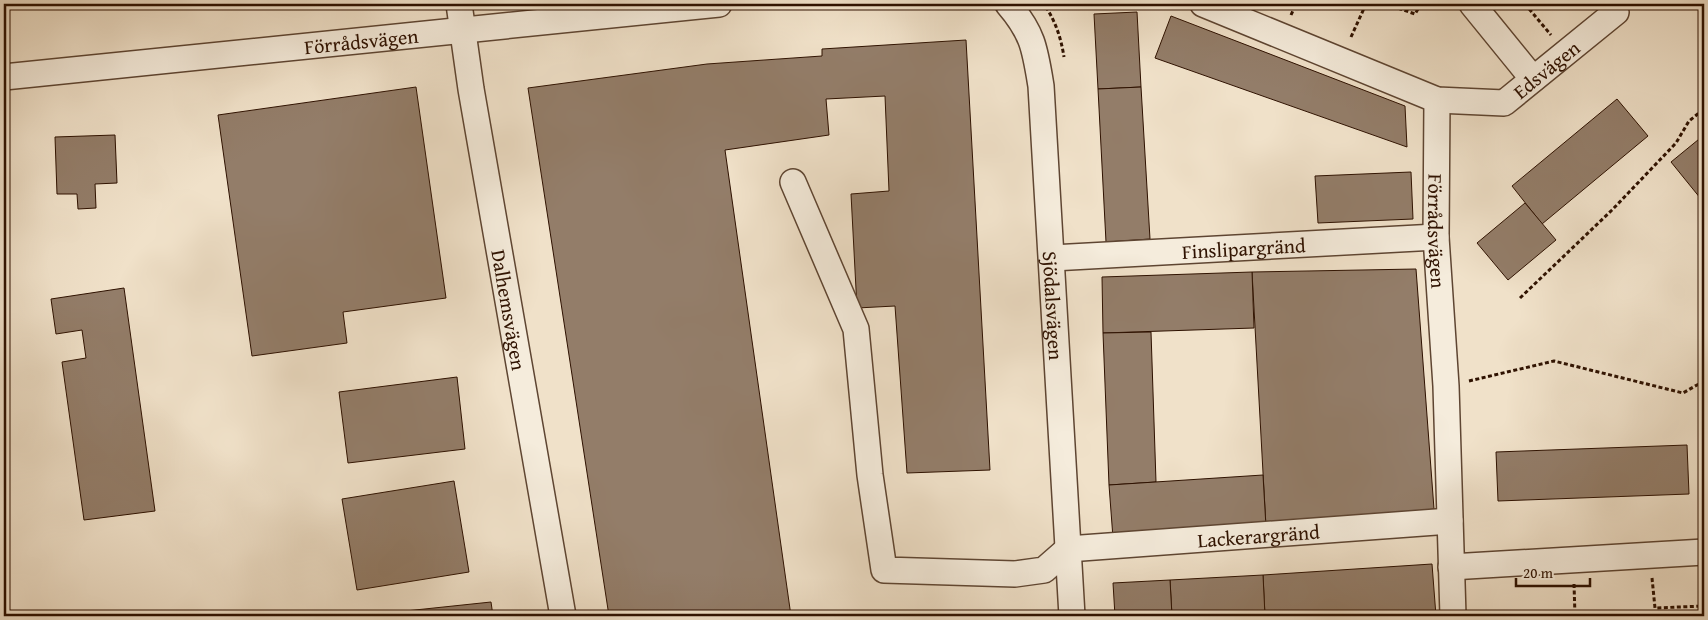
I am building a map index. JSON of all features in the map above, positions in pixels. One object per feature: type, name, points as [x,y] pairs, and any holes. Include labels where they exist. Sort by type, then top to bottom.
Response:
[{"type":"street","name":"Dalhemsvägen","points":[[459,4],[472,98],[563,616]]},
{"type":"street","name":"Förrådsvägen","points":[[4,77],[719,4]]},
{"type":"street","name":"Sjödalsvägen","points":[[1009,4],[1026,26],[1035,48],[1041,86],[1072,616]]},
{"type":"street","points":[[1203,4],[1437,100]]},
{"type":"street","points":[[1472,4],[1533,79]]},
{"type":"street","name":"Edsvägen","points":[[1437,100],[1504,103],[1616,12]]},
{"type":"street","name":"Förrådsvägen","points":[[1437,100],[1436,237],[1446,386],[1453,616]]},
{"type":"street","points":[[793,182],[856,329],[870,475],[884,570],[1015,574],[1044,570],[1068,550]]},
{"type":"street","name":"Finslipargränd","points":[[1052,258],[1436,237]]},
{"type":"street","name":"Lackerargränd","points":[[1068,550],[1450,521]]},
{"type":"street","points":[[1452,568],[1704,552]]},
{"type":"path","points":[[1340,60],[1366,4]]},
{"type":"path","points":[[1386,4],[1414,14],[1421,4]]},
{"type":"path","points":[[1526,4],[1565,53]]},
{"type":"path","points":[[1520,298],[1612,210],[1676,143],[1690,121],[1704,109]]},
{"type":"path","points":[[1446,386],[1554,361],[1683,393],[1704,381]]},
{"type":"path","points":[[1650,555],[1655,608],[1704,606]]},
{"type":"path","points":[[1573,560],[1575,616]]},
{"type":"building","points":[[1137,12],[1141,87],[1098,89],[1094,14]]},
{"type":"building","points":[[1171,16],[1405,106],[1407,147],[1155,58]]},
{"type":"building","points":[[966,40],[990,470],[907,473],[895,306],[857,308],[851,194],[889,191],[885,96],[826,99],[829,135],[725,150],[791,616],[609,616],[528,88],[707,64],[822,56],[822,49]]},
{"type":"building","points":[[416,87],[446,298],[343,312],[347,343],[252,356],[218,115]]},
{"type":"building","points":[[1141,87],[1150,239],[1106,242],[1098,89]]},
{"type":"building","points":[[1617,99],[1648,136],[1542,224],[1512,186]]},
{"type":"building","points":[[115,135],[117,183],[95,184],[96,208],[78,209],[77,194],[57,194],[55,137]]},
{"type":"building","points":[[1704,135],[1704,196],[1701,199],[1671,162]]},
{"type":"building","points":[[1411,172],[1413,219],[1318,223],[1315,176]]},
{"type":"building","points":[[1525,203],[1556,240],[1508,280],[1477,243]]},
{"type":"building","points":[[1416,269],[1434,509],[1266,527],[1252,272]]},
{"type":"building","points":[[1252,272],[1254,328],[1103,333],[1102,277]]},
{"type":"building","points":[[124,288],[155,511],[84,520],[62,362],[86,358],[82,330],[56,334],[51,299]]},
{"type":"building","points":[[1151,332],[1156,482],[1109,485],[1103,333]]},
{"type":"building","points":[[457,377],[465,449],[348,463],[339,392]]},
{"type":"building","points":[[1687,445],[1689,494],[1498,501],[1496,452]]},
{"type":"building","points":[[1263,475],[1266,527],[1113,538],[1109,485]]},
{"type":"building","points":[[454,481],[469,572],[357,590],[342,499]]},
{"type":"building","points":[[1432,564],[1436,616],[1265,616],[1263,575]]},
{"type":"building","points":[[1263,575],[1265,616],[1172,616],[1170,580]]},
{"type":"building","points":[[1170,580],[1172,616],[1115,616],[1113,583]]},
{"type":"building","points":[[491,602],[493,616],[358,616]]}]
